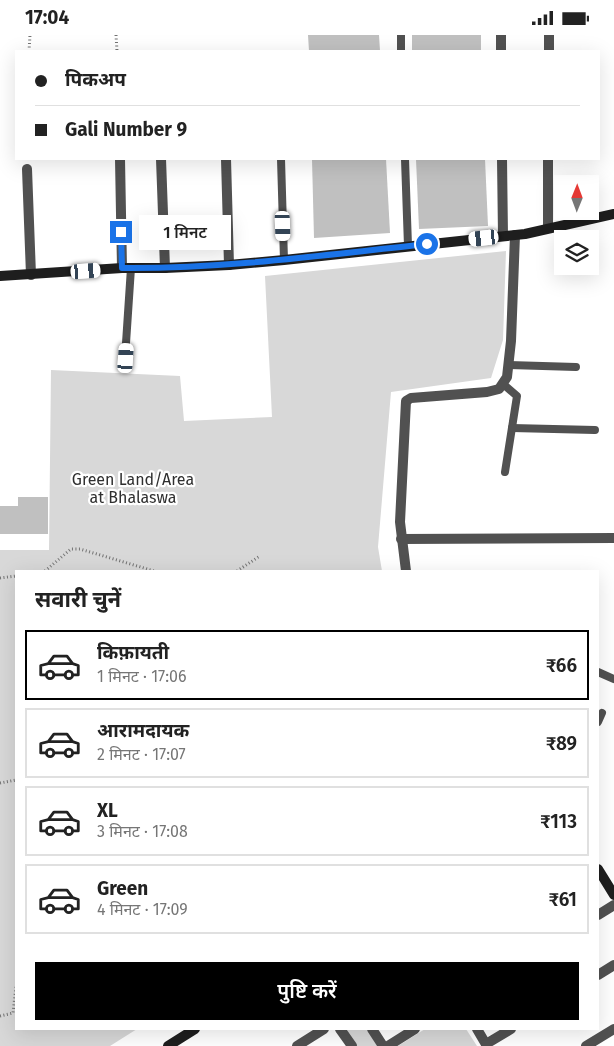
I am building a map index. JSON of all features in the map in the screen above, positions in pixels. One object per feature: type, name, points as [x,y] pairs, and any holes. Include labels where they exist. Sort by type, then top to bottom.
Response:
[{"type":"street","points":[[501,35],[501,50]]},
{"type":"street","points":[[549,35],[549,50]]},
{"type":"street","points":[[120,160],[127,268]]},
{"type":"street","points":[[161,160],[165,268]]},
{"type":"street","points":[[226,160],[229,265]]},
{"type":"street","points":[[502,160],[502,236]]},
{"type":"street","points":[[548,160],[548,229]]},
{"type":"street","points":[[27,169],[30,275]]},
{"type":"street","points":[[0,276],[127,268],[229,265],[284,260],[515,235],[614,213]]},
{"type":"street","points":[[406,570],[400,522],[406,401],[411,398],[487,392],[499,389],[503,384],[507,377],[511,341],[515,235]]},
{"type":"street","points":[[401,539],[614,538]]},
{"type":"street","points":[[599,871],[614,895]]},
{"type":"street","points":[[599,914],[614,905]]},
{"type":"street","points":[[599,974],[614,965]]},
{"type":"street","points":[[586,1046],[614,1029]]},
{"type":"street","points":[[168,1046],[194,1030]]},
{"type":"street","points":[[297,1046],[322,1030]]},
{"type":"street","points":[[341,1030],[352,1046]]},
{"type":"street","points":[[373,1030],[383,1046]]},
{"type":"street","points":[[388,1046],[413,1030]]},
{"type":"street","points":[[478,1030],[487,1045],[510,1030]]},
{"type":"lane","points":[[401,35],[401,50]]},
{"type":"lane","points":[[281,160],[284,260]]},
{"type":"lane","points":[[405,160],[408,246]]},
{"type":"lane","points":[[126,358],[127,268]]},
{"type":"lane","points":[[509,365],[576,367]]},
{"type":"lane","points":[[503,384],[517,395],[505,472]]},
{"type":"lane","points":[[512,428],[595,430]]},
{"type":"lane","points":[[599,672],[614,679]]},
{"type":"lane","points":[[599,720],[602,713]]},
{"type":"path","points":[[29,50],[30,35]]},
{"type":"path","points":[[116,35],[117,50]]},
{"type":"path","points":[[46,570],[71,549],[80,549],[151,570]]},
{"type":"path","points":[[239,570],[260,556]]},
{"type":"path","points":[[0,577],[15,576]]},
{"type":"path","points":[[0,783],[15,779]]},
{"type":"path","points":[[0,1016],[12,1013],[15,994]]},
{"type":"green space","name":"Green Land/Area at Bhalaswa","points":[[506,251],[503,340],[491,378],[391,392],[378,547],[382,570],[15,570],[15,1030],[135,1030],[110,1046],[0,1046],[0,550],[49,550],[51,370],[180,376],[184,421],[272,417],[265,276]]},
{"type":"green space","points":[[345,1030],[368,1030],[379,1046],[355,1046]]},
{"type":"green space","points":[[423,1030],[467,1030],[477,1046],[398,1046]]},
{"type":"building","points":[[308,35],[379,35],[380,50],[309,50]]},
{"type":"building","points":[[412,35],[481,35],[481,50],[412,50]]},
{"type":"building","points":[[312,160],[386,160],[390,233],[314,238]]},
{"type":"building","points":[[416,160],[485,160],[488,226],[419,229]]},
{"type":"building","points":[[18,497],[48,497],[48,534],[0,534],[0,506],[18,506]]},
{"type":"route","points":[[121,232],[122,268],[229,265],[427,244]]}]
